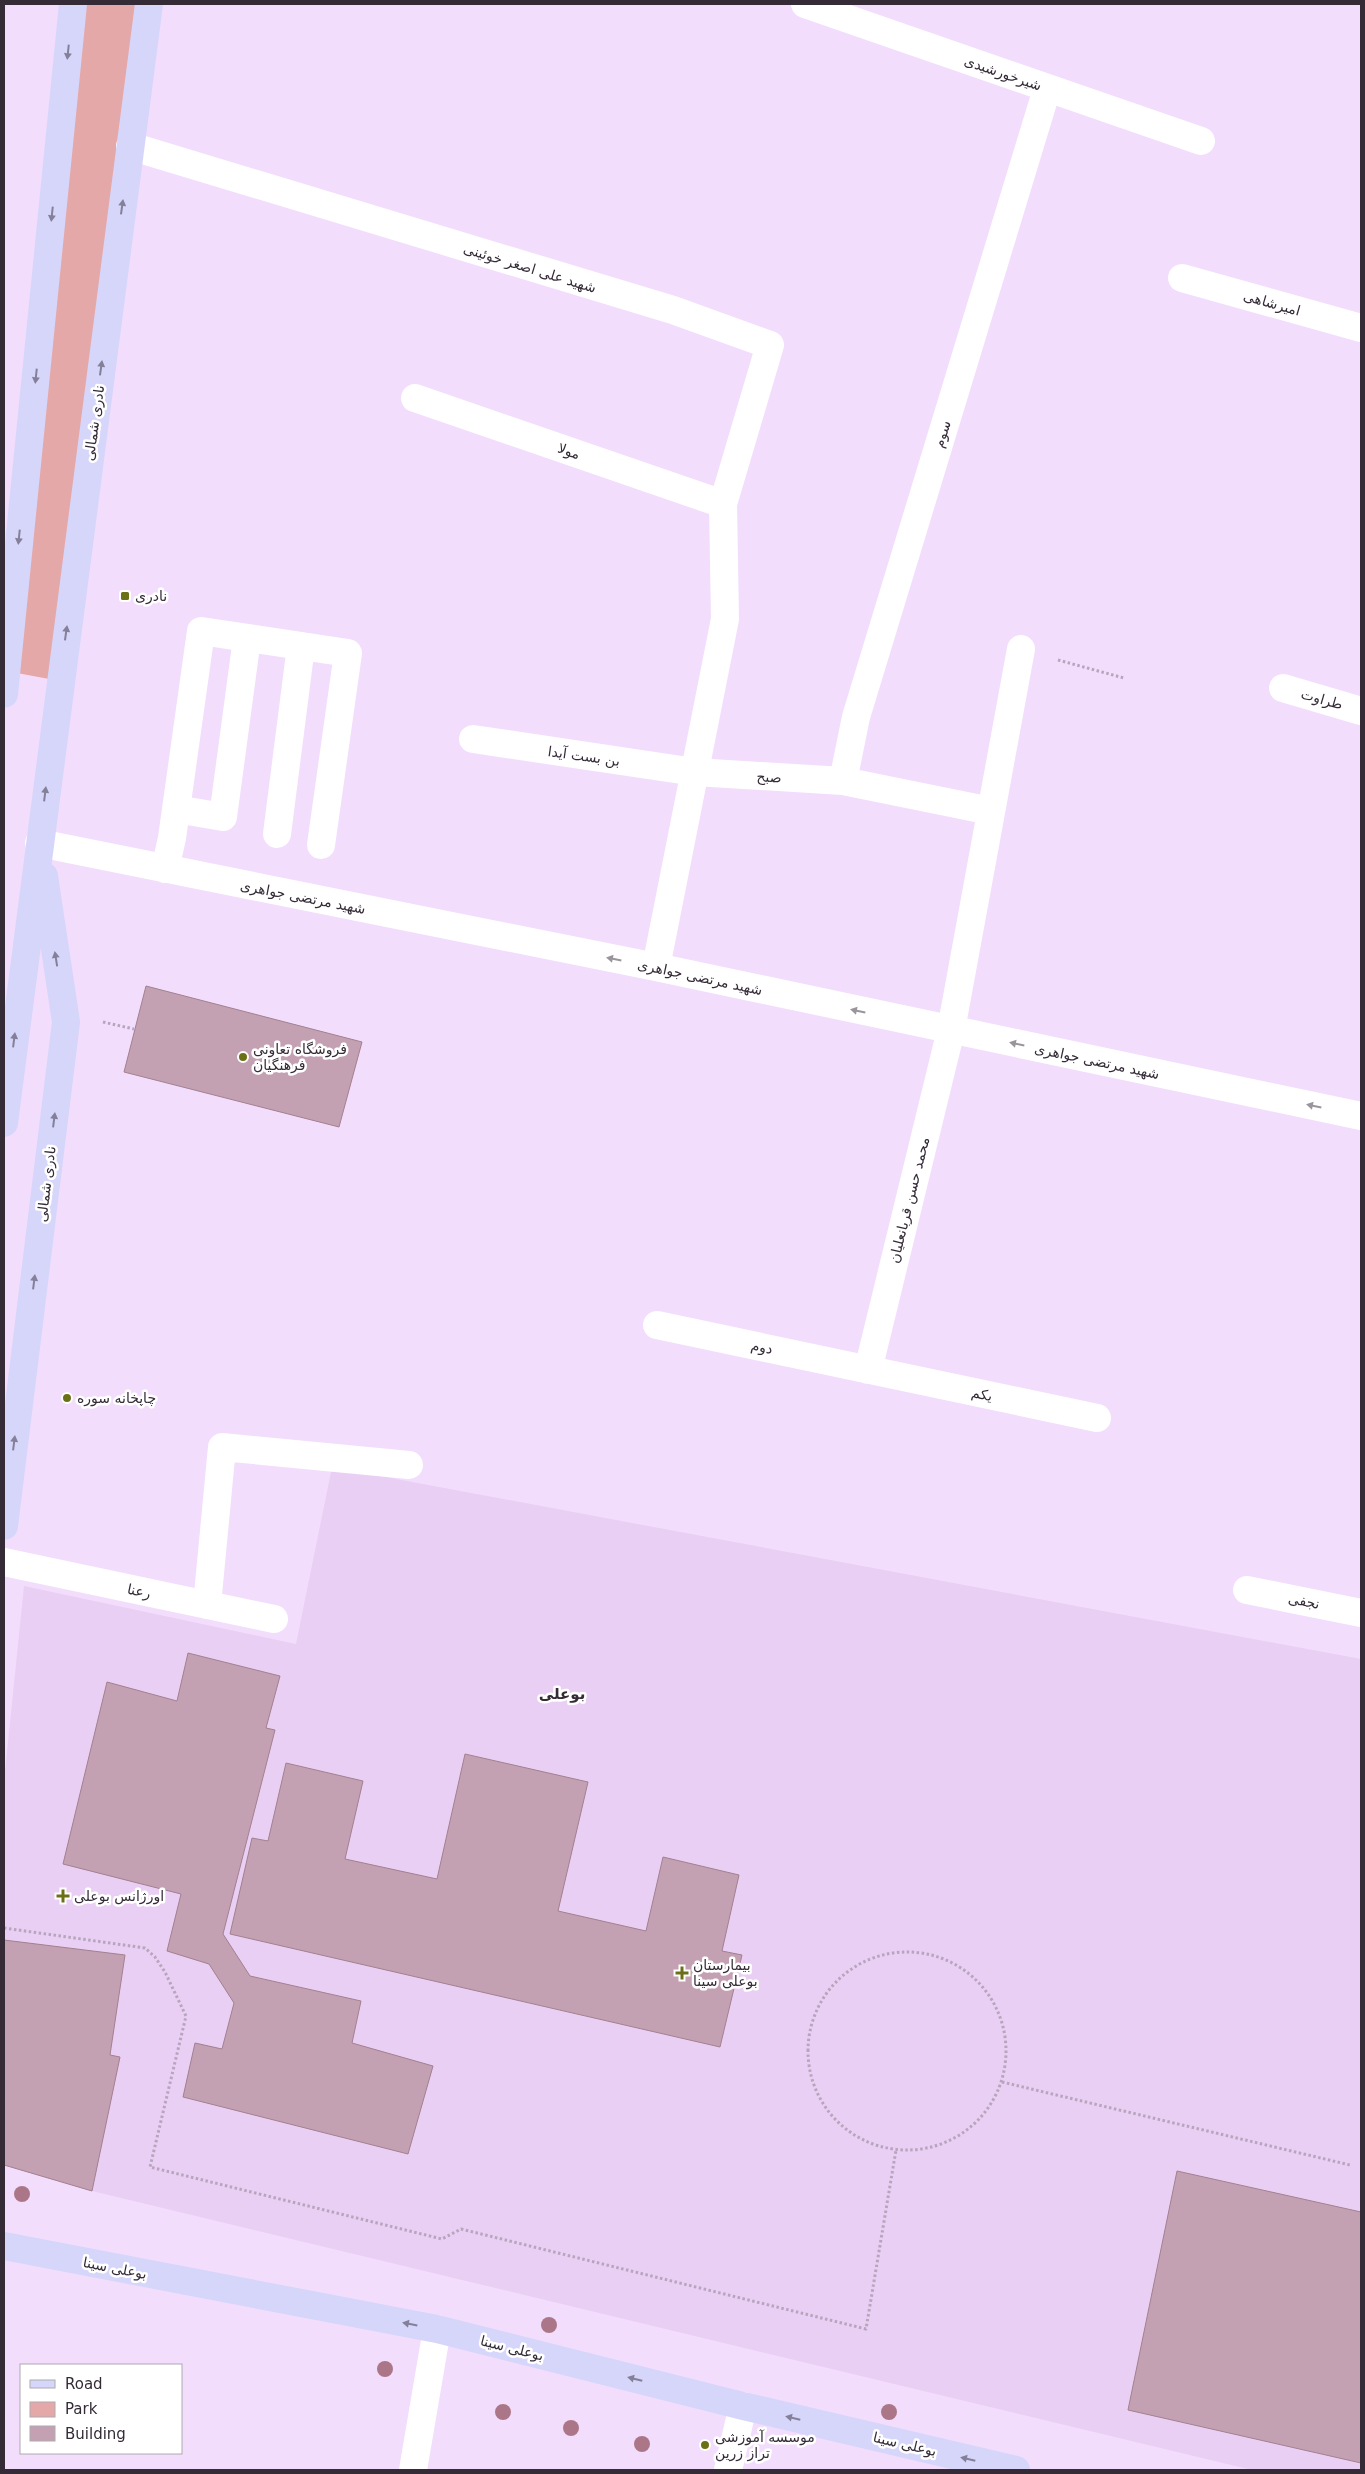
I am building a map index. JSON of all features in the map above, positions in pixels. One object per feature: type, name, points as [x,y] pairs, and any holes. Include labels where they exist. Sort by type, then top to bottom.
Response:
[{"type":"main road","points":[[4,694],[73,4]]},
{"type":"main road","name":"نادری شمالی","points":[[4,1124],[149,4]]},
{"type":"main road","name":"نادری شمالی","points":[[4,1526],[66,1022],[39,843]]},
{"type":"main road","name":"بوعلی سینا","points":[[4,2246],[436,2329],[743,2406],[1016,2470]]},
{"type":"street","name":"شیرخورشیدی","points":[[805,4],[1201,141]]},
{"type":"street","name":"سوم","points":[[843,781],[856,717],[1047,88]]},
{"type":"street","name":"شهید علی اصغر خوئینی","points":[[130,146],[673,310],[770,345],[723,504]]},
{"type":"street","name":"امیرشاهی","points":[[1182,278],[1361,328]]},
{"type":"street","name":"مولا","points":[[415,398],[723,504]]},
{"type":"street","points":[[656,967],[725,620],[723,504]]},
{"type":"street","points":[[165,869],[176,809],[201,631],[348,653],[321,845]]},
{"type":"street","points":[[176,809],[223,817],[247,638]]},
{"type":"street","points":[[277,834],[302,646]]},
{"type":"street","name":"محمد حسن قربانعلیان","points":[[868,1370],[951,1030],[1021,649]]},
{"type":"street","name":"طراوت","points":[[1283,688],[1361,711]]},
{"type":"street","name":"بن بست آیدا","points":[[473,739],[695,772]]},
{"type":"street","name":"صبح","points":[[695,772],[843,781],[991,811]]},
{"type":"street","name":"شهید مرتضی جواهری","points":[[39,843],[656,967],[1361,1116]]},
{"type":"street","name":"دوم","points":[[657,1325],[868,1370]]},
{"type":"street","name":"یکم","points":[[868,1370],[1097,1418]]},
{"type":"street","points":[[207,1605],[222,1447],[409,1465]]},
{"type":"street","name":"رعنا","points":[[4,1562],[274,1620]]},
{"type":"street","name":"نجفی","points":[[1247,1590],[1361,1613]]},
{"type":"street","points":[[413,2470],[436,2329]]},
{"type":"street","points":[[728,2470],[743,2406]]},
{"type":"path","points":[[1021,649],[1124,678]]},
{"type":"path","points":[[4,1928],[145,1948],[155,1957],[175,1989],[186,2016],[150,2167],[169,2172],[442,2239],[461,2229],[866,2329],[896,2150]]},
{"type":"path","points":[[892,1952],[924,1953],[957,1964],[983,1986],[1000,2015],[1007,2048],[1002,2082],[986,2112],[962,2135],[930,2148],[896,2150],[865,2142],[839,2124],[819,2099],[808,2068],[808,2037],[818,2007],[836,1981],[862,1962],[892,1952]]},
{"type":"path","points":[[1002,2082],[1350,2165]]},
{"type":"shaded area","name":"بیمارستان بوعلی سینا","points":[[332,1467],[1361,1659],[1361,2470],[1252,2470],[92,2191],[4,2165],[4,1781],[24,1586],[296,1644]]},
{"type":"green space","points":[[73,4],[149,4],[60,681],[6,671]]},
{"type":"building","name":"فروشگاه تعاونی فرهنگیان","points":[[146,986],[362,1042],[339,1127],[124,1072]]},
{"type":"building","points":[[188,1653],[280,1676],[266,1728],[275,1730],[223,1934],[250,1976],[361,2001],[352,2043],[433,2066],[408,2154],[183,2097],[195,2043],[222,2049],[234,2003],[209,1964],[167,1951],[181,1894],[63,1864],[107,1682],[177,1701]]},
{"type":"building","points":[[465,1754],[588,1782],[558,1911],[646,1931],[663,1857],[739,1875],[722,1951],[742,1955],[720,2047],[230,1934],[252,1838],[268,1841],[286,1763],[363,1781],[345,1859],[437,1879]]},
{"type":"building","points":[[4,1940],[125,1955],[110,2055],[120,2057],[92,2191],[4,2165]]},
{"type":"building","points":[[1177,2171],[1361,2212],[1361,2463],[1128,2410]]},
{"type":"place","name":"نادری","points":[[125,596]]},
{"type":"place","name":"فروشگاه تعاونی فرهنگیان","points":[[243,1057]]},
{"type":"place","name":"چاپخانه سوره","points":[[67,1398]]},
{"type":"place","name":"اورژانس بوعلی","points":[[63,1896]]},
{"type":"place","name":"بیمارستان بوعلی سینا","points":[[682,1973]]},
{"type":"place","name":"موسسه آموزشی تراز زرین","points":[[705,2445]]},
{"type":"district","name":"بوعلی","points":[[562,1694]]}]
